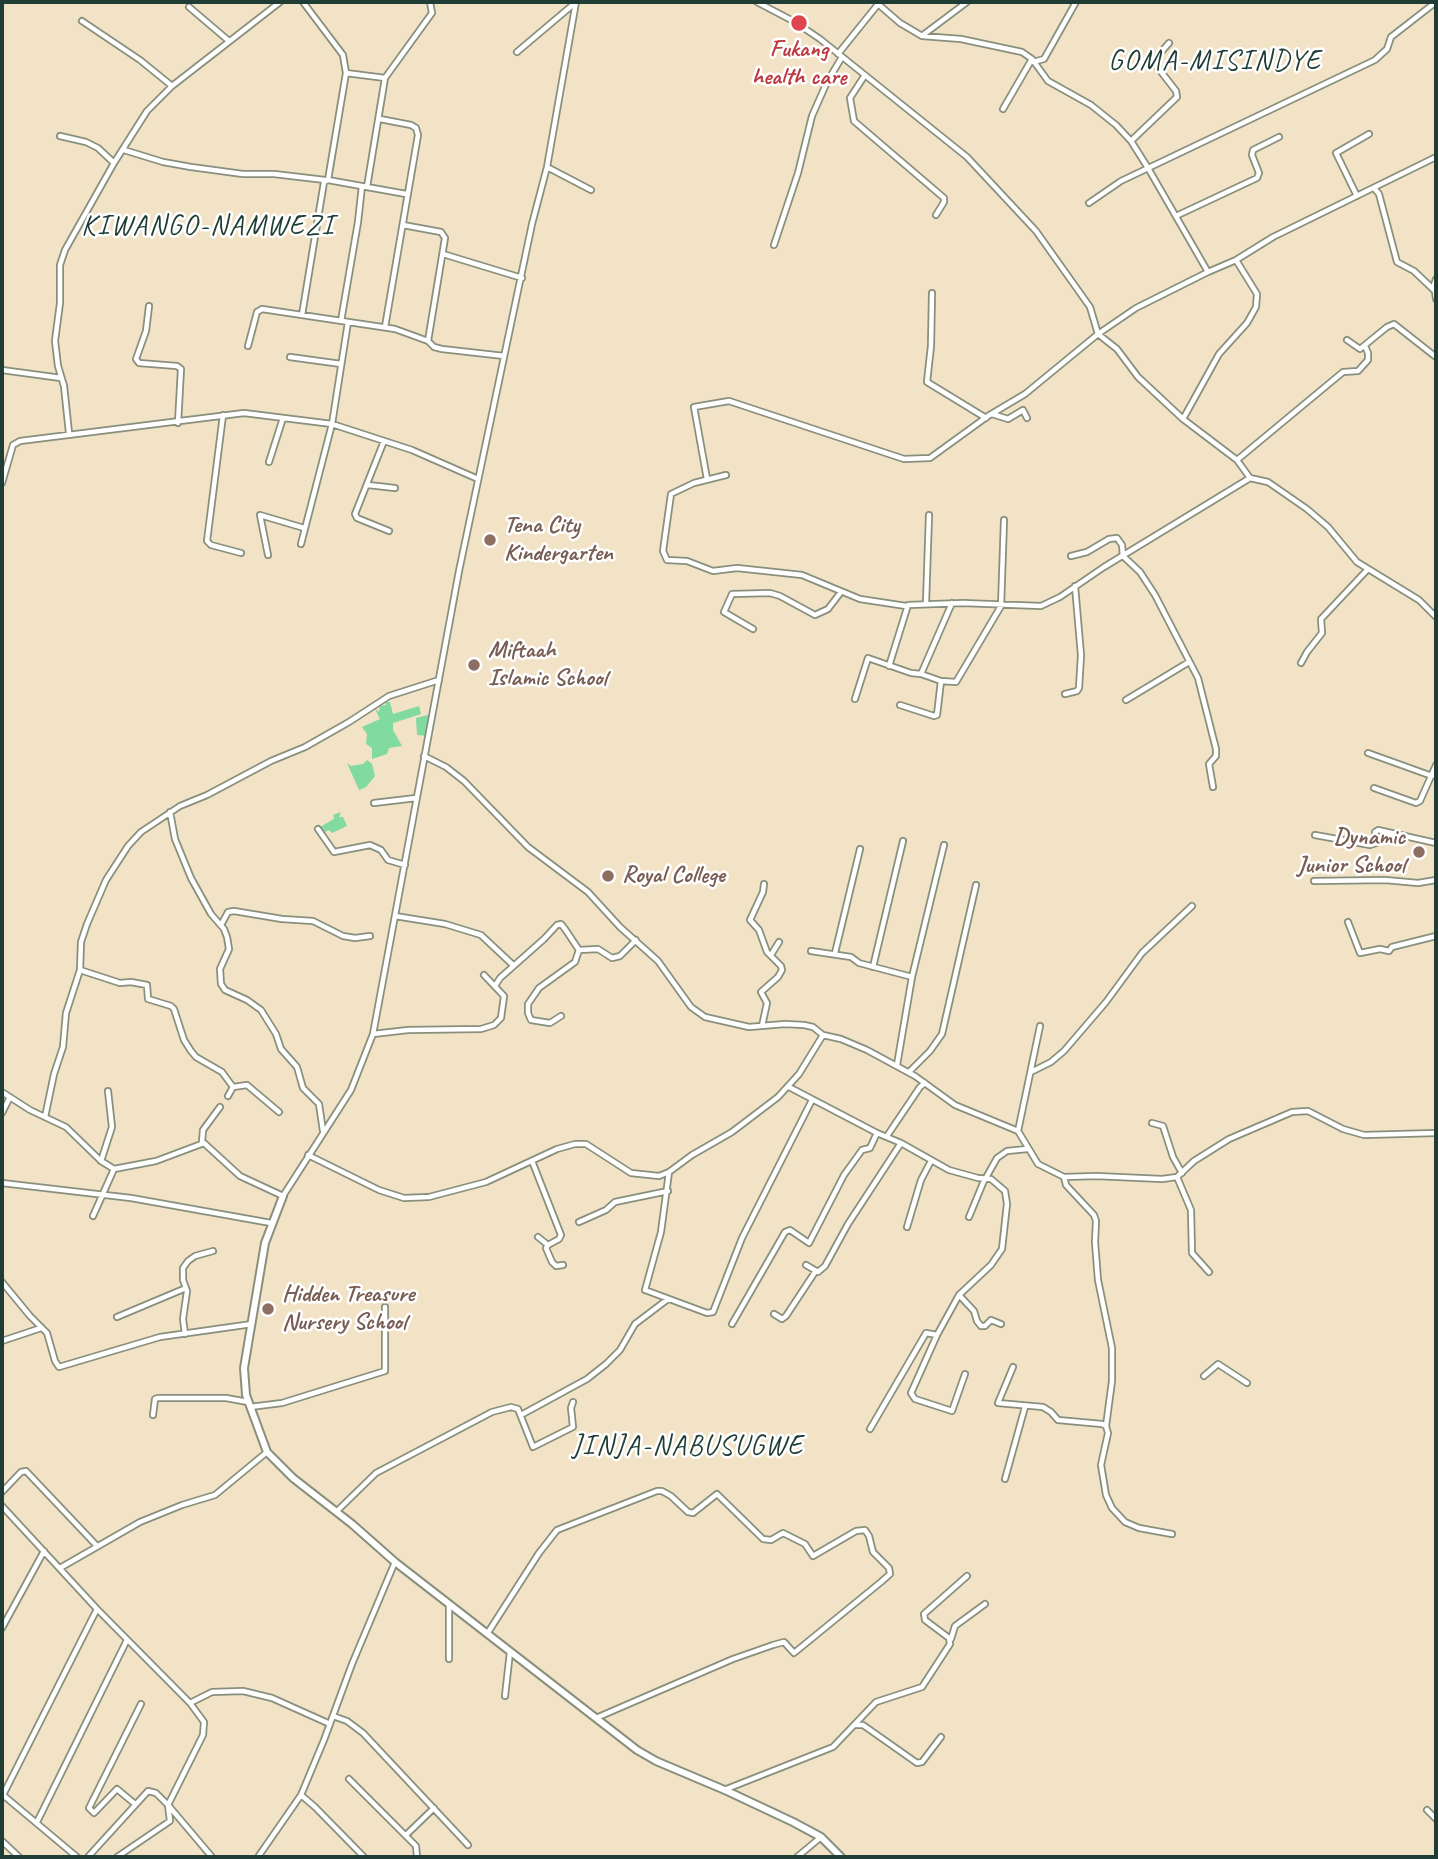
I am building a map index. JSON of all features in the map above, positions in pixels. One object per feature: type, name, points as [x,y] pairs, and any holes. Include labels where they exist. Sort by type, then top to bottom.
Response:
[{"type":"street","points":[[69,433],[55,341],[60,303],[60,265],[65,250],[139,120],[172,86],[277,2]]},
{"type":"street","points":[[302,315],[346,73],[343,55],[303,2]]},
{"type":"street","points":[[341,321],[364,186],[380,119],[385,78],[432,13],[430,2]]},
{"type":"street","points":[[517,52],[575,2]]},
{"type":"street","points":[[575,2],[547,167],[532,223],[478,479],[373,1034],[351,1090],[283,1196],[271,1223],[258,1279],[244,1368],[249,1404],[267,1452],[293,1478],[395,1562],[595,1718],[647,1756],[764,1807],[821,1837],[834,1847],[841,1857]]},
{"type":"street","points":[[757,2],[795,22],[840,55],[967,157],[1035,230],[1090,307],[1098,334],[1117,349],[1138,377],[1183,419],[1237,460],[1250,478],[1268,482],[1307,509],[1328,527],[1357,562],[1419,600],[1436,617]]},
{"type":"street","points":[[922,36],[967,2]]},
{"type":"street","points":[[1032,60],[1044,59],[1076,2]]},
{"type":"street","points":[[1425,2],[1430,6]]},
{"type":"street","points":[[1089,203],[1121,181],[1375,60],[1387,49],[1391,37],[1436,2]]},
{"type":"street","points":[[774,245],[798,173],[812,116],[840,55],[879,3],[900,23],[922,36],[961,39],[1022,52],[1032,60],[1048,81],[1091,105],[1116,125],[1131,141],[1208,272]]},
{"type":"street","points":[[189,6],[229,41]]},
{"type":"street","points":[[82,21],[140,60],[172,86]]},
{"type":"street","points":[[1131,141],[1177,97],[1176,91],[1155,64],[1155,60],[1169,44]]},
{"type":"street","points":[[1003,109],[1032,60]]},
{"type":"street","points":[[346,73],[385,78]]},
{"type":"street","points":[[865,75],[850,98],[854,121],[944,198],[936,215]]},
{"type":"street","points":[[380,119],[411,125],[418,132],[385,327]]},
{"type":"street","points":[[1357,196],[1336,153],[1368,134]]},
{"type":"street","points":[[60,136],[86,142],[98,148],[114,163]]},
{"type":"street","points":[[1176,216],[1257,178],[1259,173],[1253,150],[1279,137]]},
{"type":"street","points":[[124,150],[191,167],[326,180],[407,194]]},
{"type":"street","points":[[707,479],[693,410],[697,406],[729,401],[908,460],[933,457],[988,416],[1025,394],[1098,334],[1136,308],[1434,158]]},
{"type":"street","points":[[547,167],[590,190]]},
{"type":"street","points":[[1374,188],[1380,198],[1397,262],[1414,271],[1436,296]]},
{"type":"street","points":[[403,225],[443,234],[443,254],[428,341]]},
{"type":"street","points":[[443,254],[522,278]]},
{"type":"street","points":[[1183,419],[1219,354],[1247,323],[1256,307],[1257,294],[1236,260]]},
{"type":"street","points":[[1436,279],[1436,296]]},
{"type":"street","points":[[932,293],[932,336],[927,384],[988,416],[1007,419],[1023,410],[1027,418]]},
{"type":"street","points":[[149,306],[146,331],[136,359],[138,363],[177,366],[181,369],[178,423]]},
{"type":"street","points":[[248,346],[260,309],[385,327],[428,341],[442,349],[505,356]]},
{"type":"street","points":[[301,544],[332,424],[348,322]]},
{"type":"street","points":[[1347,340],[1357,349],[1394,324],[1436,357]]},
{"type":"street","points":[[1237,460],[1343,372],[1358,371],[1367,360],[1365,346]]},
{"type":"street","points":[[290,357],[341,364]]},
{"type":"street","points":[[2,370],[61,378]]},
{"type":"street","points":[[2,483],[7,461],[16,443],[69,433],[178,423],[223,415],[254,414],[332,424],[421,454],[478,479]]},
{"type":"street","points":[[223,415],[207,541],[211,545],[241,553]]},
{"type":"street","points":[[269,462],[283,418]]},
{"type":"street","points":[[384,442],[356,517],[389,531]]},
{"type":"street","points":[[726,475],[707,479],[671,494],[663,551],[667,560],[687,561],[713,571],[737,568],[802,575],[860,599],[906,606],[910,603],[952,603],[1041,606],[1060,597],[1250,478]]},
{"type":"street","points":[[368,485],[395,488]]},
{"type":"street","points":[[268,555],[260,515],[304,528]]},
{"type":"street","points":[[926,603],[929,515]]},
{"type":"street","points":[[855,699],[867,659],[872,658],[889,666],[941,681],[956,682],[1001,606],[1004,520]]},
{"type":"street","points":[[1071,556],[1087,552],[1115,537],[1122,545],[1123,556],[1140,572],[1155,595],[1198,678],[1216,749],[1216,755],[1209,764],[1213,787]]},
{"type":"street","points":[[1301,663],[1322,633],[1321,619],[1368,569]]},
{"type":"street","points":[[1065,694],[1079,688],[1081,655],[1075,586]]},
{"type":"street","points":[[753,629],[724,612],[732,594],[770,593],[787,598],[815,615],[828,609],[841,592]]},
{"type":"street","points":[[920,674],[952,603]]},
{"type":"street","points":[[889,666],[906,606]]},
{"type":"street","points":[[1126,699],[1189,662]]},
{"type":"street","points":[[45,1117],[63,1046],[66,1013],[80,970],[84,934],[106,880],[128,846],[141,832],[170,812],[271,761],[305,747],[389,696],[440,680]]},
{"type":"street","points":[[900,705],[937,715],[941,681]]},
{"type":"street","points":[[1368,753],[1432,776]]},
{"type":"street","points":[[424,756],[446,767],[464,781],[517,838],[545,862],[588,892],[620,927],[658,961],[691,1007],[705,1017],[749,1027],[785,1024],[813,1027],[824,1035],[841,1039],[897,1065],[955,1105],[1018,1131]]},
{"type":"street","points":[[1374,788],[1416,803],[1420,801],[1436,765]]},
{"type":"street","points":[[374,803],[416,798]]},
{"type":"street","points":[[170,812],[173,834],[191,878],[211,914],[226,932],[229,946],[220,967],[221,984],[225,990],[261,1010],[276,1034],[281,1049],[297,1067],[303,1088],[319,1104],[324,1132]]},
{"type":"street","points":[[318,829],[334,852],[370,845],[381,850],[388,860],[405,865]]},
{"type":"street","points":[[1315,835],[1370,845],[1376,843],[1375,832],[1378,830],[1436,843]]},
{"type":"street","points":[[873,967],[903,841]]},
{"type":"street","points":[[897,1065],[912,977],[944,845]]},
{"type":"street","points":[[835,953],[860,849]]},
{"type":"street","points":[[1314,881],[1385,880],[1418,883],[1436,880]]},
{"type":"street","points":[[762,1026],[767,1003],[761,992],[778,978],[782,970],[767,952],[759,930],[750,920],[764,884]]},
{"type":"street","points":[[909,1072],[942,1034],[976,885]]},
{"type":"street","points":[[1031,1072],[1055,1060],[1064,1051],[1106,1002],[1142,953],[1192,906]]},
{"type":"street","points":[[221,926],[228,912],[234,911],[313,921],[343,936],[370,936]]},
{"type":"street","points":[[395,916],[445,924],[481,935],[513,965]]},
{"type":"street","points":[[1348,922],[1360,953],[1380,949],[1389,951],[1392,947],[1436,936]]},
{"type":"street","points":[[495,986],[513,965],[561,924],[579,950],[576,962],[539,988],[528,1004],[531,1020],[550,1023],[561,1016]]},
{"type":"street","points":[[579,950],[598,949],[612,958],[620,956],[636,940]]},
{"type":"street","points":[[771,955],[779,942]]},
{"type":"street","points":[[811,951],[835,953],[859,963],[912,977]]},
{"type":"street","points":[[80,970],[120,983],[147,985],[148,999],[174,1009],[184,1040],[196,1057],[222,1072],[233,1087]]},
{"type":"street","points":[[373,1034],[408,1030],[489,1028],[499,1021],[505,1000],[484,975]]},
{"type":"street","points":[[1040,1026],[1018,1131],[1027,1149],[1042,1168],[1064,1177],[1162,1179],[1179,1175],[1194,1161],[1229,1139],[1292,1112],[1308,1111],[1343,1129],[1364,1135],[1436,1133]]},
{"type":"street","points":[[308,1155],[379,1190],[404,1198],[429,1197],[486,1182],[557,1149],[582,1143],[631,1173],[649,1176],[670,1172],[692,1155],[750,1120],[789,1087],[820,1036],[824,1035]]},
{"type":"street","points":[[887,1136],[920,1087],[926,1083]]},
{"type":"street","points":[[233,1087],[247,1085],[279,1112]]},
{"type":"street","points":[[228,1096],[233,1087]]},
{"type":"street","points":[[789,1087],[901,1143],[948,1170],[991,1179],[1005,1191],[1007,1203],[1002,1249],[991,1265],[959,1294],[911,1394],[915,1399],[952,1411],[965,1374]]},
{"type":"street","points":[[101,1161],[112,1127],[108,1091]]},
{"type":"street","points":[[2,1092],[66,1127],[101,1161],[114,1169],[156,1161],[202,1143]]},
{"type":"street","points":[[2,1113],[10,1097]]},
{"type":"street","points":[[670,1172],[661,1233],[645,1290],[707,1313],[713,1312],[742,1238],[812,1100]]},
{"type":"street","points":[[202,1143],[203,1130],[220,1107]]},
{"type":"street","points":[[1152,1123],[1163,1126],[1191,1210],[1192,1253],[1209,1272]]},
{"type":"street","points":[[732,1324],[785,1232],[790,1230],[809,1243],[844,1175],[862,1150],[870,1148],[877,1133]]},
{"type":"street","points":[[202,1143],[215,1151],[240,1176],[283,1196]]},
{"type":"street","points":[[806,1265],[815,1272],[820,1272],[825,1266],[850,1220],[862,1206],[901,1143]]},
{"type":"street","points":[[969,1217],[997,1158],[1007,1152],[1027,1149]]},
{"type":"street","points":[[532,1161],[561,1235],[546,1248],[552,1262],[556,1266],[563,1265]]},
{"type":"street","points":[[907,1227],[921,1181],[931,1161]]},
{"type":"street","points":[[93,1216],[114,1169]]},
{"type":"street","points":[[1064,1177],[1066,1185],[1094,1215],[1096,1221],[1098,1280],[1112,1348],[1106,1426],[1108,1433],[1101,1472],[1108,1503],[1132,1526],[1172,1534]]},
{"type":"street","points":[[2,1183],[131,1198],[271,1223]]},
{"type":"street","points":[[579,1222],[606,1210],[615,1202],[668,1191]]},
{"type":"street","points":[[538,1237],[543,1244],[548,1245]]},
{"type":"street","points":[[185,1334],[184,1264],[195,1256],[213,1251]]},
{"type":"street","points":[[774,1314],[782,1319],[786,1317],[815,1272]]},
{"type":"street","points":[[2,1282],[47,1333],[55,1362],[59,1367],[140,1341],[252,1324]]},
{"type":"street","points":[[117,1317],[186,1288]]},
{"type":"street","points":[[959,1294],[974,1311],[976,1321],[981,1326],[991,1320],[1001,1325]]},
{"type":"street","points":[[521,1415],[596,1371],[620,1350],[635,1324],[668,1299]]},
{"type":"street","points":[[153,1415],[155,1399],[158,1398],[226,1398],[249,1404],[282,1403],[385,1371],[385,1307]]},
{"type":"street","points":[[2,1341],[41,1328]]},
{"type":"street","points":[[870,1429],[926,1333],[937,1335]]},
{"type":"street","points":[[1204,1376],[1215,1364],[1219,1364],[1247,1382]]},
{"type":"street","points":[[1013,1367],[998,1403],[1042,1407],[1062,1422],[1106,1426]]},
{"type":"street","points":[[336,1512],[371,1477],[391,1464],[492,1412],[511,1407],[518,1409],[533,1447],[573,1427],[573,1402]]},
{"type":"street","points":[[1004,1479],[1025,1407]]},
{"type":"street","points":[[60,1568],[140,1522],[215,1495],[267,1452]]},
{"type":"street","points":[[2,1492],[21,1472],[26,1471],[97,1546]]},
{"type":"street","points":[[487,1634],[557,1530],[657,1491],[671,1496],[688,1512],[693,1513],[717,1494],[763,1539],[771,1540],[783,1533],[805,1544],[813,1556],[856,1531],[865,1530],[873,1552],[889,1568],[890,1574],[794,1653],[786,1643],[773,1645],[595,1718]]},
{"type":"street","points":[[2,1506],[97,1609],[190,1703],[205,1728],[168,1805],[170,1821],[117,1857]]},
{"type":"street","points":[[2,1628],[44,1551]]},
{"type":"street","points":[[258,1857],[301,1795],[395,1562]]},
{"type":"street","points":[[950,1640],[923,1616],[967,1576]]},
{"type":"street","points":[[449,1604],[449,1659]]},
{"type":"street","points":[[724,1790],[832,1747],[876,1702],[922,1687],[947,1651],[956,1626],[985,1604]]},
{"type":"street","points":[[77,1857],[3,1794],[97,1609]]},
{"type":"street","points":[[37,1822],[127,1640]]},
{"type":"street","points":[[505,1696],[510,1652]]},
{"type":"street","points":[[190,1703],[212,1692],[243,1691],[272,1698],[330,1724]]},
{"type":"street","points":[[135,1804],[117,1789],[94,1813],[89,1808],[141,1703]]},
{"type":"street","points":[[333,1716],[347,1721],[363,1733],[468,1845]]},
{"type":"street","points":[[854,1725],[863,1725],[917,1763],[922,1762],[941,1737]]},
{"type":"street","points":[[349,1779],[416,1846],[417,1857]]},
{"type":"street","points":[[88,1857],[148,1791],[156,1793],[168,1805],[212,1857]]},
{"type":"street","points":[[301,1795],[364,1857]]},
{"type":"street","points":[[405,1835],[434,1808]]},
{"type":"street","points":[[1427,1810],[1436,1819]]},
{"type":"street","points":[[797,1857],[821,1837]]},
{"type":"street","points":[[2,1841],[19,1857]]},
{"type":"green space","points":[[386,702],[390,702],[393,714],[419,706],[421,714],[393,723],[393,730],[402,746],[389,748],[387,754],[372,759],[372,748],[366,744],[367,734],[362,727],[380,719],[375,709],[379,712],[380,706],[386,705]]},
{"type":"green space","points":[[432,714],[427,736],[417,735],[416,718]]},
{"type":"green space","points":[[367,760],[372,764],[375,776],[366,787],[359,790],[347,763],[351,766],[363,764]]},
{"type":"green space","points":[[341,812],[339,817],[343,817],[347,826],[332,833],[329,830],[323,833],[320,827],[334,819],[333,815]]},
{"type":"place","name":"Fukang health care","points":[[799,23]]},
{"type":"place","name":"Tena City Kindergarten","points":[[490,540]]},
{"type":"place","name":"Miftaah Islamic School","points":[[474,665]]},
{"type":"place","name":"Dynamic Junior School","points":[[1419,852]]},
{"type":"place","name":"Royal College","points":[[608,876]]},
{"type":"place","name":"Hidden Treasure Nursery School","points":[[268,1309]]},
{"type":"district","name":"GOMA-MISINDYE","points":[[1215,62]]},
{"type":"district","name":"KIWANGO-NAMWEZI","points":[[208,227]]},
{"type":"district","name":"JINJA-NABUSUGWE","points":[[688,1447]]}]
